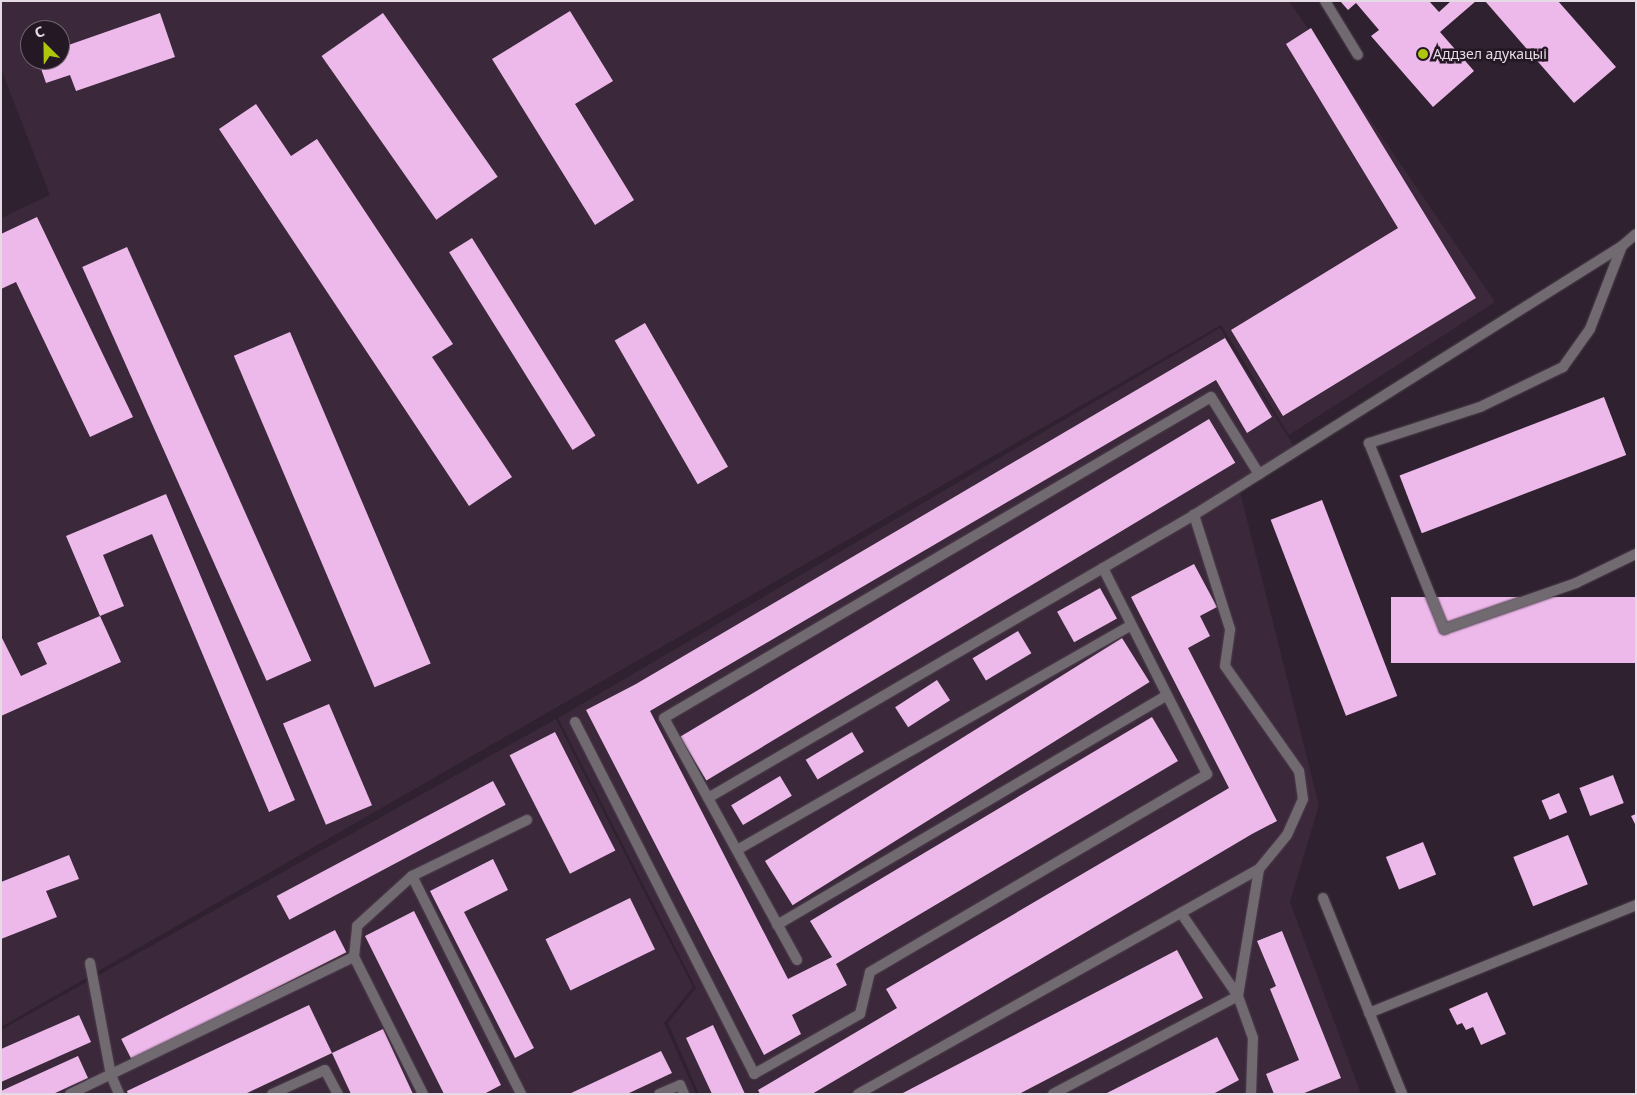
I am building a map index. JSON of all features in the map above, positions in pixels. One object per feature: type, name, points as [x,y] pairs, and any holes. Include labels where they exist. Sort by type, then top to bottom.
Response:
[{"type":"street","points":[[1325,1],[1358,55]]},
{"type":"street","points":[[708,798],[1194,515],[1622,246],[1636,234]]},
{"type":"street","points":[[1622,246],[1590,329],[1563,367],[1480,407],[1369,443],[1444,629],[1576,583],[1636,554]]},
{"type":"street","points":[[797,960],[664,718],[1211,397],[1259,474]]},
{"type":"street","points":[[858,1094],[1259,869],[1287,835],[1303,800],[1298,771],[1226,666],[1230,628],[1194,515]]},
{"type":"street","points":[[575,722],[754,1074],[860,1014],[870,972],[1207,774],[1103,568]]},
{"type":"street","points":[[737,850],[1131,625]]},
{"type":"street","points":[[777,925],[1166,696]]},
{"type":"street","points":[[423,1094],[354,957],[357,926],[412,876],[527,820]]},
{"type":"street","points":[[1238,996],[1259,869]]},
{"type":"street","points":[[412,876],[521,1094]]},
{"type":"street","points":[[1323,898],[1402,1094]]},
{"type":"street","points":[[1369,1013],[1636,905]]},
{"type":"street","points":[[1181,913],[1238,996],[1253,1038],[1251,1094]]},
{"type":"street","points":[[70,1094],[354,957]]},
{"type":"street","points":[[90,963],[111,1075],[119,1094]]},
{"type":"street","points":[[1053,1094],[1238,996]]},
{"type":"street","points":[[272,1094],[326,1070],[338,1094]]},
{"type":"street","points":[[659,1094],[680,1085],[684,1094]]},
{"type":"shaded area","points":[[1,1],[1289,1],[1495,302],[1289,435],[1221,325],[1,1027],[1,218],[50,195],[1,69]]},
{"type":"shaded area","points":[[1220,328],[1298,453],[1240,492],[1319,805],[1290,902],[1361,1094],[699,1094],[668,1023],[696,988],[558,718]]},
{"type":"shaded area","points":[[556,719],[693,987],[664,1023],[696,1094],[1,1094],[1,1030]]},
{"type":"building","name":"Аддзел адукацыі","points":[[1340,1],[1429,1],[1439,12],[1451,1],[1476,1],[1440,32],[1474,71],[1433,107],[1371,36],[1379,30],[1356,3],[1348,10]]},
{"type":"building","name":"Аддзел адукацыі","points":[[1485,1],[1558,1],[1616,67],[1574,103]]},
{"type":"building","points":[[570,11],[613,81],[575,104],[634,200],[595,225],[492,59]]},
{"type":"building","points":[[160,13],[175,57],[76,91],[70,75],[46,83],[41,70],[70,70],[70,44]]},
{"type":"building","points":[[383,13],[498,177],[436,220],[322,56]]},
{"type":"building","points":[[1311,28],[1476,298],[1283,416],[1231,330],[1398,228],[1286,44]]},
{"type":"building","points":[[256,104],[291,156],[317,139],[453,344],[432,357],[512,477],[469,506],[219,129]]},
{"type":"building","points":[[37,217],[133,417],[90,437],[16,282],[1,289],[1,234]]},
{"type":"building","points":[[472,238],[595,436],[573,450],[449,252]]},
{"type":"building","points":[[127,247],[311,661],[266,681],[82,267]]},
{"type":"building","points":[[645,323],[728,467],[698,484],[615,340]]},
{"type":"building","points":[[290,332],[431,663],[375,687],[234,356]]},
{"type":"building","points":[[1225,338],[1272,417],[1247,433],[1216,380],[650,711],[788,979],[832,957],[810,921],[1152,717],[1178,761],[836,964],[847,985],[792,1015],[801,1034],[764,1055],[586,710],[636,684]]},
{"type":"building","points":[[1604,397],[1626,455],[1422,533],[1400,475]]},
{"type":"building","points":[[1209,419],[1235,463],[706,780],[680,737]]},
{"type":"building","points":[[166,494],[295,800],[269,812],[152,534],[103,555],[124,606],[100,616],[66,536]]},
{"type":"building","points":[[1322,500],[1397,696],[1346,716],[1271,520]]},
{"type":"building","points":[[1194,564],[1217,607],[1200,616],[1210,636],[1188,648],[1277,821],[812,1094],[760,1094],[758,1090],[897,1008],[886,989],[1229,788],[1131,597]]},
{"type":"building","points":[[1100,588],[1117,619],[1074,642],[1057,612]]},
{"type":"building","points":[[1391,597],[1636,597],[1636,663],[1391,663]]},
{"type":"building","points":[[100,616],[121,662],[1,716],[1,636],[21,676],[47,664],[37,643]]},
{"type":"building","points":[[1018,631],[1031,653],[986,681],[973,658]]},
{"type":"building","points":[[1122,638],[1150,682],[793,905],[765,861]]},
{"type":"building","points":[[937,680],[950,700],[908,727],[895,707]]},
{"type":"building","points":[[329,704],[372,805],[326,825],[283,724]]},
{"type":"building","points":[[555,732],[615,851],[570,874],[510,755]]},
{"type":"building","points":[[852,732],[864,752],[818,780],[806,760]]},
{"type":"building","points":[[1613,775],[1624,803],[1590,816],[1579,788]]},
{"type":"building","points":[[780,776],[792,796],[743,825],[731,805]]},
{"type":"building","points":[[493,781],[506,805],[289,920],[277,896]]},
{"type":"building","points":[[1559,793],[1567,812],[1550,820],[1542,800]]},
{"type":"building","points":[[1636,814],[1636,826],[1631,816]]},
{"type":"building","points":[[1568,835],[1588,884],[1533,906],[1513,857]]},
{"type":"building","points":[[1423,842],[1436,874],[1399,889],[1386,857]]},
{"type":"building","points":[[69,855],[79,879],[46,891],[57,917],[1,939],[1,882]]},
{"type":"building","points":[[493,859],[508,890],[464,912],[534,1048],[515,1058],[430,891]]},
{"type":"building","points":[[630,898],[655,949],[571,990],[546,939]]},
{"type":"building","points":[[414,911],[501,1085],[484,1094],[444,1094],[365,936]]},
{"type":"building","points":[[335,930],[346,952],[133,1061],[121,1039]]},
{"type":"building","points":[[1282,931],[1341,1078],[1302,1094],[1274,1094],[1266,1074],[1299,1060],[1270,989],[1276,986],[1257,941]]},
{"type":"building","points":[[1177,950],[1203,998],[1019,1094],[901,1094]]},
{"type":"building","points":[[1487,992],[1506,1034],[1481,1045],[1473,1027],[1466,1030],[1462,1023],[1457,1025],[1449,1009]]},
{"type":"building","points":[[309,1005],[332,1053],[245,1094],[128,1094],[127,1091]]},
{"type":"building","points":[[79,1015],[91,1042],[1,1082],[1,1049]]},
{"type":"building","points":[[713,1025],[745,1094],[712,1094],[686,1038]]},
{"type":"building","points":[[383,1029],[413,1094],[351,1094],[332,1053]]},
{"type":"building","points":[[1217,1037],[1239,1080],[1213,1094],[1105,1094]]},
{"type":"building","points":[[661,1051],[672,1073],[627,1094],[569,1094]]},
{"type":"building","points":[[78,1056],[88,1078],[53,1094],[2,1094],[1,1091]]},
{"type":"place","name":"Аддзел адукацыі","points":[[1423,54]]}]
